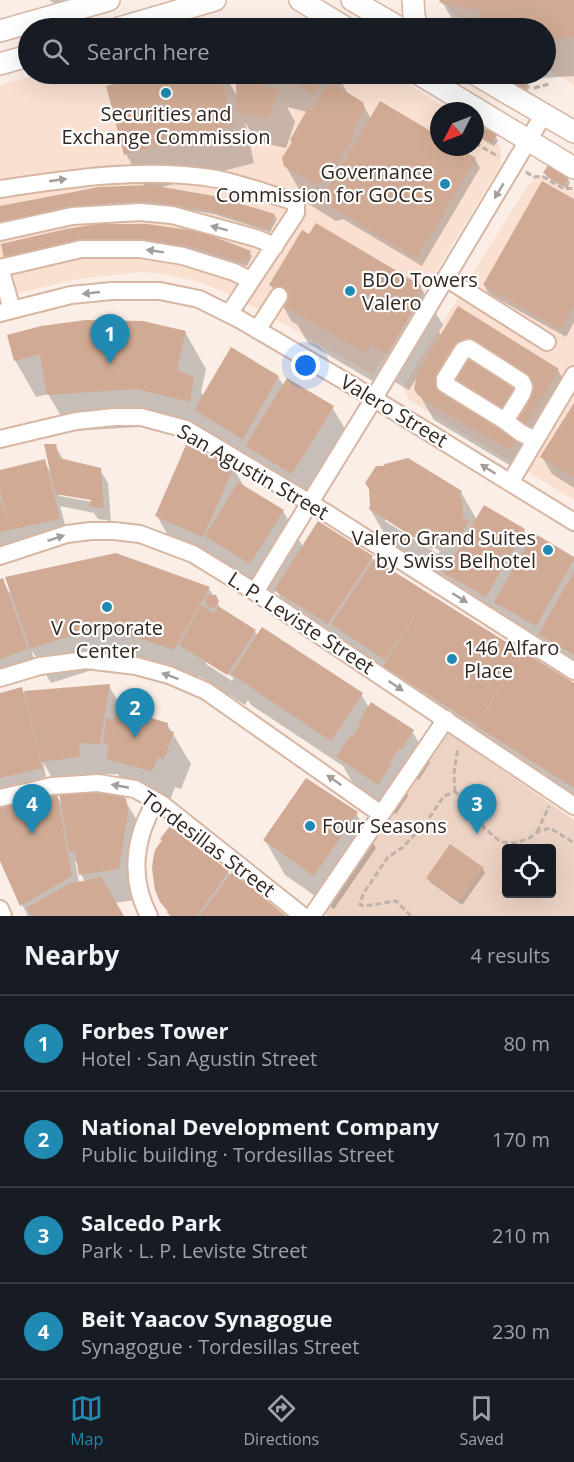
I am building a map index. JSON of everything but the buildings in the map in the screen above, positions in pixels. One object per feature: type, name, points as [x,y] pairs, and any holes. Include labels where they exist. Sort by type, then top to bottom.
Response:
[{"type":"main road","points":[[46,18],[109,0]]},
{"type":"main road","points":[[153,18],[215,0]]},
{"type":"main road","points":[[300,0],[330,18]]},
{"type":"main road","points":[[352,0],[383,18]]},
{"type":"main road","points":[[413,0],[415,18]]},
{"type":"main road","points":[[0,31],[18,26]]},
{"type":"main road","points":[[0,64],[18,59]]},
{"type":"main road","points":[[435,84],[574,168]]},
{"type":"main road","points":[[492,84],[574,132]]},
{"type":"street","points":[[255,592],[544,114]]},
{"type":"street","points":[[0,189],[96,175],[172,174],[218,179],[293,201],[296,205],[296,213],[229,314]]},
{"type":"street","points":[[0,232],[72,216],[141,212],[172,215],[256,238],[275,246]]},
{"type":"street","points":[[6,311],[0,268],[81,249],[140,249],[183,256],[234,272],[250,280]]},
{"type":"street","points":[[446,279],[547,342]]},
{"type":"street","name":"Valero Street","points":[[6,311],[71,295],[112,291],[160,291],[200,299],[374,398],[574,522]]},
{"type":"street","points":[[257,330],[279,296]]},
{"type":"street","points":[[505,421],[525,387],[522,382],[469,348],[463,350],[445,379],[445,384],[535,440]]},
{"type":"street","points":[[510,483],[574,375]]},
{"type":"street","name":"San Agustin Street","points":[[0,439],[76,420],[141,417],[186,429],[309,503],[574,671]]},
{"type":"street","name":"L. P. Leviste Street","points":[[0,556],[67,534],[91,531],[140,534],[193,554],[255,592],[574,806]]},
{"type":"street","points":[[0,678],[40,666],[86,660],[136,666],[169,675],[206,691],[381,814]]},
{"type":"street","points":[[312,916],[446,719]]},
{"type":"street","name":"Tordesillas Street","points":[[0,798],[52,786],[98,783],[135,789],[156,801],[303,916]]},
{"type":"street","points":[[149,916],[136,882],[136,862],[140,837],[156,801]]},
{"type":"street","points":[[0,909],[3,916]]},
{"type":"path","points":[[531,89],[549,84]]},
{"type":"path","points":[[458,747],[454,773],[455,792],[469,803],[484,828],[501,842],[514,843],[550,828],[574,843]]},
{"type":"path","points":[[411,916],[396,901],[369,906],[360,905],[363,894],[388,856],[402,848],[425,824],[444,796],[455,792]]},
{"type":"path","points":[[537,832],[556,794]]},
{"type":"shaded area","points":[[574,0],[574,85],[556,74],[556,18],[460,18],[453,14],[446,3]]},
{"type":"shaded area","points":[[18,80],[18,84],[407,84],[436,102],[430,102],[430,156],[484,156],[484,131],[492,136],[501,149],[500,166],[373,375],[240,299],[203,283],[166,274],[140,272],[78,279],[0,297],[0,85]]},
{"type":"shaded area","points":[[539,176],[557,178],[574,188],[574,500],[409,400],[403,387],[527,186]]},
{"type":"shaded area","points":[[448,733],[574,820],[574,916],[328,916],[325,914]]},
{"type":"place","name":"Securities and Exchange Commission","points":[[166,93]]},
{"type":"place","name":"Governance Commission for GOCCs","points":[[445,184]]},
{"type":"place","name":"BDO Towers Valero","points":[[350,291]]},
{"type":"place","name":"Forbes Tower","points":[[110,364]]},
{"type":"place","name":"Valero Grand Suites by Swiss Belhotel","points":[[548,550]]},
{"type":"place","name":"V Corporate Center","points":[[107,607]]},
{"type":"place","name":"146 Alfaro Place","points":[[452,659]]},
{"type":"place","name":"National Development Company","points":[[135,738]]},
{"type":"place","name":"Four Seasons","points":[[310,826]]},
{"type":"place","name":"Beit Yaacov Synagogue","points":[[32,834]]},
{"type":"place","name":"Salcedo Park","points":[[477,834]]}]
